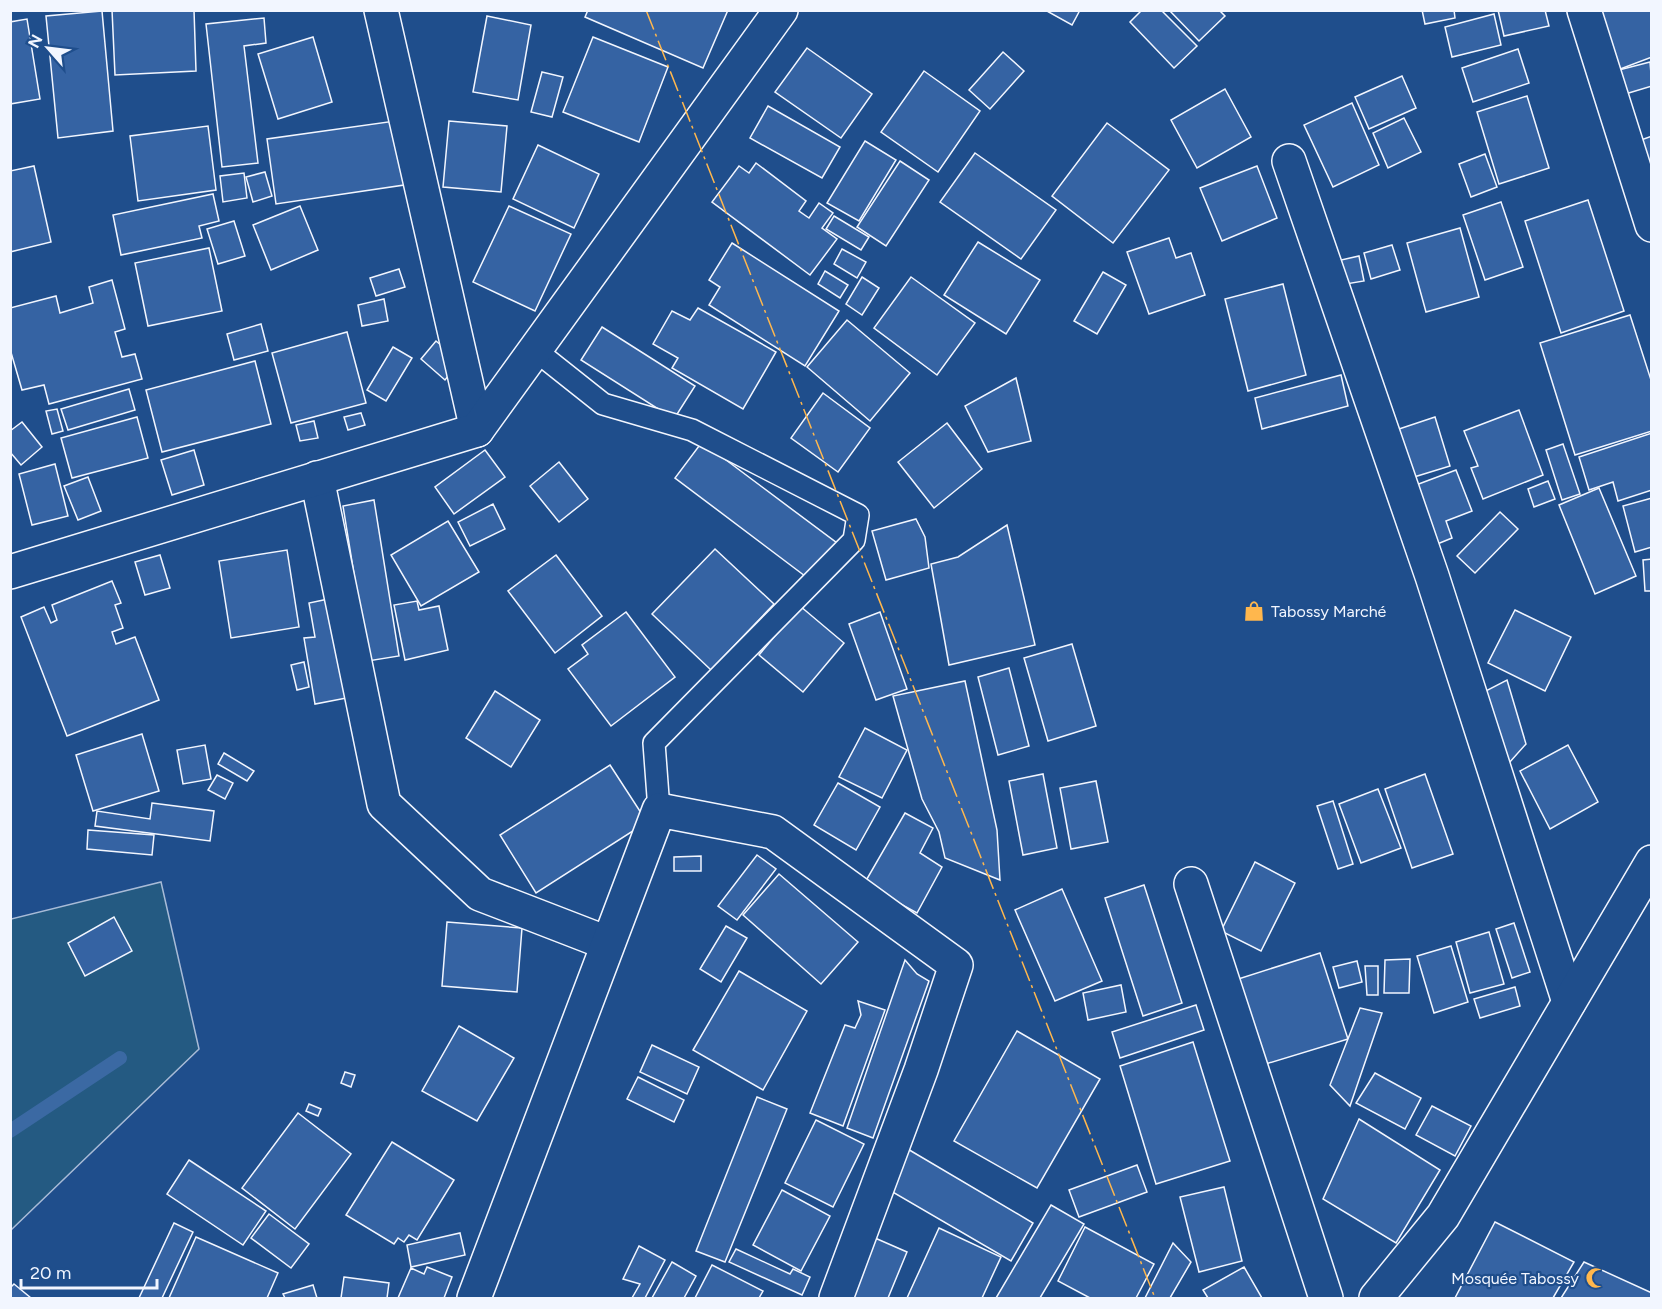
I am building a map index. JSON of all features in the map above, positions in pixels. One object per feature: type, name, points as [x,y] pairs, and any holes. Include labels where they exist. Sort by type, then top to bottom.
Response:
[{"type":"street","points":[[381,10],[477,430]]},
{"type":"street","points":[[10,572],[477,430],[781,10]]},
{"type":"street","points":[[1584,10],[1652,225]]},
{"type":"street","points":[[1289,161],[1432,576],[1569,1002]]},
{"type":"street","points":[[317,478],[384,804],[480,894],[607,943]]},
{"type":"street","points":[[474,1299],[659,810],[773,832],[956,965],[921,1070],[836,1299]]},
{"type":"street","points":[[1376,1299],[1443,1216],[1652,862]]},
{"type":"street","points":[[1191,884],[1326,1299]]},
{"type":"lane","points":[[535,350],[603,404],[692,430],[858,515],[854,540],[654,743],[659,810]]},
{"type":"shaded area","points":[[161,882],[199,1049],[11,1230],[11,919]]},
{"type":"building","points":[[112,10],[194,10],[196,71],[115,75]]},
{"type":"building","points":[[588,10],[728,10],[703,68],[585,17]]},
{"type":"building","points":[[1045,10],[1080,10],[1072,25]]},
{"type":"building","points":[[1142,10],[1161,10],[1197,46],[1174,68],[1130,22]]},
{"type":"building","points":[[1169,10],[1219,10],[1225,16],[1199,41]]},
{"type":"building","points":[[1422,10],[1454,10],[1455,18],[1425,24]]},
{"type":"building","points":[[1498,10],[1545,10],[1549,26],[1504,36]]},
{"type":"building","points":[[1592,10],[1652,10],[1652,57],[1615,71]]},
{"type":"building","points":[[102,11],[113,131],[58,138],[46,16]]},
{"type":"building","points":[[1494,14],[1501,45],[1452,57],[1445,27]]},
{"type":"building","points":[[487,16],[531,25],[518,100],[473,92]]},
{"type":"building","points":[[264,18],[266,43],[244,46],[258,163],[222,167],[206,24]]},
{"type":"building","points":[[27,19],[40,99],[10,104],[10,22]]},
{"type":"building","points":[[313,37],[332,102],[278,119],[258,54]]},
{"type":"building","points":[[593,37],[668,67],[639,142],[563,112]]},
{"type":"building","points":[[807,48],[872,94],[841,138],[775,92]]},
{"type":"building","points":[[1518,49],[1529,83],[1473,102],[1462,68]]},
{"type":"building","points":[[1003,52],[1024,71],[990,109],[969,90]]},
{"type":"building","points":[[1650,62],[1652,86],[1622,95],[1615,71]]},
{"type":"building","points":[[924,71],[980,111],[938,172],[881,132]]},
{"type":"building","points":[[542,72],[563,77],[552,117],[531,112]]},
{"type":"building","points":[[1402,76],[1416,108],[1369,129],[1355,97]]},
{"type":"building","points":[[1225,89],[1251,137],[1197,168],[1171,120]]},
{"type":"building","points":[[1527,96],[1549,168],[1499,184],[1477,112]]},
{"type":"building","points":[[1352,103],[1379,165],[1333,187],[1304,125]]},
{"type":"building","points":[[768,106],[840,147],[822,178],[750,138]]},
{"type":"building","points":[[1404,118],[1421,152],[1388,168],[1373,133]]},
{"type":"building","points":[[395,121],[404,185],[276,204],[267,139]]},
{"type":"building","points":[[449,121],[507,126],[501,192],[443,187]]},
{"type":"building","points":[[1107,123],[1169,170],[1113,243],[1052,196]]},
{"type":"building","points":[[208,126],[216,190],[138,201],[130,136]]},
{"type":"building","points":[[1652,136],[1652,202],[1630,144]]},
{"type":"building","points":[[865,141],[896,160],[859,221],[827,203]]},
{"type":"building","points":[[538,145],[599,174],[574,228],[513,199]]},
{"type":"building","points":[[975,153],[1056,210],[1021,259],[940,202]]},
{"type":"building","points":[[1485,154],[1497,187],[1471,197],[1459,164]]},
{"type":"building","points":[[900,161],[929,180],[886,246],[857,227]]},
{"type":"building","points":[[756,163],[806,201],[799,211],[809,218],[819,203],[833,213],[822,228],[837,239],[810,275],[712,202],[739,166],[749,173]]},
{"type":"building","points":[[34,166],[51,242],[10,252],[10,171]]},
{"type":"building","points":[[1257,166],[1277,218],[1222,241],[1200,188]]},
{"type":"building","points":[[265,172],[272,196],[253,202],[246,177]]},
{"type":"building","points":[[244,173],[247,198],[223,202],[220,176]]},
{"type":"building","points":[[213,194],[219,221],[199,226],[202,238],[121,255],[113,215]]},
{"type":"building","points":[[1588,200],[1624,311],[1561,333],[1525,221]]},
{"type":"building","points":[[1501,202],[1523,267],[1485,280],[1463,215]]},
{"type":"building","points":[[300,206],[318,250],[271,270],[253,225]]},
{"type":"building","points":[[509,206],[571,234],[535,311],[473,282]]},
{"type":"building","points":[[834,216],[869,237],[861,250],[826,229]]},
{"type":"building","points":[[234,221],[245,256],[218,264],[207,229]]},
{"type":"building","points":[[1460,228],[1479,297],[1426,312],[1407,243]]},
{"type":"building","points":[[1169,238],[1176,258],[1191,253],[1205,295],[1149,314],[1127,252]]},
{"type":"building","points":[[978,242],[1040,280],[1006,334],[944,295]]},
{"type":"building","points":[[732,243],[839,311],[805,366],[709,305],[720,287],[709,280]]},
{"type":"building","points":[[1392,245],[1400,270],[1371,279],[1364,253]]},
{"type":"building","points":[[209,248],[222,311],[148,326],[135,263]]},
{"type":"building","points":[[842,249],[866,262],[857,278],[834,264]]},
{"type":"building","points":[[1359,256],[1364,281],[1346,284],[1341,260]]},
{"type":"building","points":[[399,269],[405,287],[376,296],[370,278]]},
{"type":"building","points":[[825,271],[848,285],[840,298],[818,284]]},
{"type":"building","points":[[1103,272],[1126,285],[1097,334],[1074,321]]},
{"type":"building","points":[[862,277],[879,288],[862,315],[846,304]]},
{"type":"building","points":[[911,277],[975,323],[937,375],[874,328]]},
{"type":"building","points":[[112,280],[125,329],[115,332],[122,357],[135,354],[142,379],[49,404],[44,385],[22,390],[10,349],[10,308],[56,296],[60,313],[93,303],[89,287]]},
{"type":"building","points":[[1283,284],[1306,375],[1248,391],[1225,299]]},
{"type":"building","points":[[384,299],[388,321],[362,326],[358,305]]},
{"type":"building","points":[[698,308],[776,352],[743,409],[672,368],[678,358],[653,344],[672,311],[690,320]]},
{"type":"building","points":[[1630,315],[1652,383],[1652,431],[1575,455],[1540,343]]},
{"type":"building","points":[[847,320],[910,373],[870,421],[807,367]]},
{"type":"building","points":[[261,324],[268,351],[234,360],[227,334]]},
{"type":"building","points":[[602,327],[695,386],[674,419],[581,360]]},
{"type":"building","points":[[347,332],[366,403],[291,423],[272,353]]},
{"type":"building","points":[[436,341],[460,361],[445,380],[421,359]]},
{"type":"building","points":[[393,347],[412,358],[386,401],[367,390]]},
{"type":"building","points":[[255,361],[271,424],[162,452],[146,390]]},
{"type":"building","points":[[1341,375],[1348,406],[1262,429],[1255,398]]},
{"type":"building","points":[[1016,378],[1031,441],[988,452],[965,406]]},
{"type":"building","points":[[129,389],[135,410],[68,430],[61,409]]},
{"type":"building","points":[[823,393],[870,428],[838,472],[791,438]]},
{"type":"building","points":[[57,409],[63,431],[52,434],[46,411]]},
{"type":"building","points":[[1519,410],[1543,475],[1483,499],[1471,468],[1478,466],[1464,431]]},
{"type":"building","points":[[361,413],[365,425],[348,430],[344,417]]},
{"type":"building","points":[[137,417],[148,458],[72,478],[61,438]]},
{"type":"building","points":[[1435,417],[1450,466],[1414,477],[1399,429]]},
{"type":"building","points":[[314,421],[318,438],[300,441],[296,425]]},
{"type":"building","points":[[22,422],[42,447],[21,465],[10,452],[10,431]]},
{"type":"building","points":[[947,423],[982,469],[934,508],[898,462]]},
{"type":"building","points":[[1652,433],[1652,490],[1618,501],[1613,482],[1589,490],[1579,457]]},
{"type":"building","points":[[702,442],[837,543],[809,579],[675,478]]},
{"type":"building","points":[[1563,444],[1580,494],[1562,500],[1546,450]]},
{"type":"building","points":[[194,450],[204,485],[172,495],[161,460]]},
{"type":"building","points":[[485,450],[505,477],[454,514],[435,487]]},
{"type":"building","points":[[559,462],[588,499],[559,522],[530,486]]},
{"type":"building","points":[[55,464],[68,516],[32,525],[19,474]]},
{"type":"building","points":[[1456,470],[1472,511],[1446,521],[1452,538],[1430,547],[1408,488]]},
{"type":"building","points":[[88,477],[101,511],[78,520],[64,486]]},
{"type":"building","points":[[1548,481],[1555,499],[1534,507],[1528,489]]},
{"type":"building","points":[[1599,488],[1636,576],[1595,594],[1559,505]]},
{"type":"building","points":[[1652,498],[1652,547],[1635,552],[1623,506]]},
{"type":"building","points":[[374,500],[399,656],[368,661],[343,506]]},
{"type":"building","points":[[493,504],[505,529],[470,546],[458,522]]},
{"type":"building","points":[[1500,512],[1518,529],[1475,573],[1457,556]]},
{"type":"building","points":[[916,519],[925,537],[929,568],[886,580],[872,531]]},
{"type":"building","points":[[448,521],[479,572],[421,606],[391,555]]},
{"type":"building","points":[[1007,525],[1035,645],[949,665],[931,564],[958,557]]},
{"type":"building","points":[[715,549],[774,604],[711,670],[652,614]]},
{"type":"building","points":[[287,550],[299,627],[231,638],[219,561]]},
{"type":"building","points":[[160,555],[170,588],[145,595],[135,562]]},
{"type":"building","points":[[556,555],[602,616],[555,653],[508,591]]},
{"type":"building","points":[[1652,559],[1652,591],[1645,591],[1643,560]]},
{"type":"building","points":[[112,581],[121,603],[115,605],[123,628],[112,632],[116,644],[135,637],[159,700],[67,736],[21,617],[44,607],[51,623],[57,620],[52,605]]},
{"type":"building","points":[[333,598],[357,696],[315,704],[304,638],[315,637],[309,603]]},
{"type":"building","points":[[417,601],[419,610],[439,606],[448,650],[405,660],[394,605]]},
{"type":"building","points":[[800,606],[844,643],[803,692],[759,655]]},
{"type":"building","points":[[1515,610],[1571,637],[1545,691],[1488,663]]},
{"type":"building","points":[[626,612],[675,677],[611,726],[568,669],[588,654],[582,645]]},
{"type":"building","points":[[880,612],[907,689],[876,700],[849,624]]},
{"type":"building","points":[[1072,644],[1096,726],[1048,741],[1024,658]]},
{"type":"building","points":[[304,662],[309,687],[297,690],[291,665]]},
{"type":"building","points":[[1009,668],[1029,746],[998,755],[978,677]]},
{"type":"building","points":[[1507,680],[1526,744],[1500,773],[1474,697]]},
{"type":"building","points":[[965,681],[997,830],[1000,880],[945,858],[939,832],[922,799],[893,696]]},
{"type":"building","points":[[495,691],[540,720],[511,767],[466,738]]},
{"type":"building","points":[[865,728],[907,750],[882,798],[839,777]]},
{"type":"building","points":[[142,734],[159,791],[93,811],[76,755]]},
{"type":"building","points":[[205,745],[211,779],[183,784],[177,750]]},
{"type":"building","points":[[1568,745],[1598,802],[1550,829],[1520,771]]},
{"type":"building","points":[[224,753],[254,771],[247,781],[218,764]]},
{"type":"building","points":[[610,765],[647,822],[536,893],[500,835]]},
{"type":"building","points":[[1043,774],[1057,848],[1023,855],[1009,781]]},
{"type":"building","points":[[1425,774],[1453,854],[1412,868],[1385,789]]},
{"type":"building","points":[[217,775],[233,783],[225,799],[208,790]]},
{"type":"building","points":[[1096,781],[1108,842],[1071,849],[1060,788]]},
{"type":"building","points":[[838,783],[880,807],[856,850],[814,825]]},
{"type":"building","points":[[1378,789],[1401,848],[1361,863],[1339,804]]},
{"type":"building","points":[[1333,801],[1353,864],[1338,869],[1317,806]]},
{"type":"building","points":[[152,803],[214,811],[210,841],[95,826],[97,811],[150,819]]},
{"type":"building","points":[[905,813],[933,828],[920,853],[942,867],[917,913],[864,884]]},
{"type":"building","points":[[88,830],[154,835],[152,855],[87,849]]},
{"type":"building","points":[[757,855],[776,869],[737,920],[718,906]]},
{"type":"building","points":[[701,856],[701,871],[674,871],[674,857]]},
{"type":"building","points":[[1255,862],[1295,883],[1261,951],[1221,931]]},
{"type":"building","points":[[779,874],[858,942],[821,984],[743,915]]},
{"type":"building","points":[[1144,885],[1182,1003],[1143,1016],[1105,898]]},
{"type":"building","points":[[1062,889],[1102,981],[1055,1001],[1015,910]]},
{"type":"building","points":[[114,917],[132,951],[85,976],[68,943]]},
{"type":"building","points":[[447,922],[522,928],[517,992],[442,986]]},
{"type":"building","points":[[1514,923],[1530,972],[1512,978],[1496,929]]},
{"type":"building","points":[[726,926],[747,938],[721,982],[700,969]]},
{"type":"building","points":[[1489,932],[1504,984],[1470,993],[1456,942]]},
{"type":"building","points":[[1451,946],[1468,1002],[1434,1013],[1417,956]]},
{"type":"building","points":[[1320,953],[1348,1039],[1259,1066],[1232,981]]},
{"type":"building","points":[[1410,959],[1409,993],[1384,993],[1385,960]]},
{"type":"building","points":[[905,960],[917,974],[929,981],[873,1138],[847,1128]]},
{"type":"building","points":[[1357,961],[1362,982],[1339,988],[1333,967]]},
{"type":"building","points":[[1365,966],[1378,966],[1378,995],[1367,995]]},
{"type":"building","points":[[739,971],[807,1011],[763,1090],[693,1050]]},
{"type":"building","points":[[1121,985],[1126,1012],[1088,1020],[1083,993]]},
{"type":"building","points":[[1515,987],[1520,1006],[1480,1018],[1474,999]]},
{"type":"building","points":[[858,1001],[885,1010],[843,1126],[810,1113],[845,1025],[855,1028],[861,1015]]},
{"type":"building","points":[[1196,1005],[1204,1030],[1120,1058],[1112,1032]]},
{"type":"building","points":[[1360,1008],[1382,1013],[1350,1106],[1330,1085]]},
{"type":"building","points":[[459,1026],[514,1058],[477,1121],[422,1091]]},
{"type":"building","points":[[1017,1031],[1100,1079],[1037,1188],[954,1141]]},
{"type":"building","points":[[1193,1042],[1230,1161],[1156,1184],[1120,1066]]},
{"type":"building","points":[[652,1045],[699,1067],[687,1094],[640,1072]]},
{"type":"building","points":[[345,1072],[355,1075],[351,1087],[341,1083]]},
{"type":"building","points":[[1375,1073],[1421,1098],[1405,1129],[1356,1103]]},
{"type":"building","points":[[638,1077],[684,1100],[674,1122],[627,1099]]},
{"type":"building","points":[[757,1097],[787,1109],[725,1262],[696,1251]]},
{"type":"building","points":[[309,1104],[321,1109],[318,1116],[306,1111]]},
{"type":"building","points":[[1432,1106],[1471,1126],[1455,1156],[1416,1135]]},
{"type":"building","points":[[298,1113],[351,1154],[295,1229],[242,1188]]},
{"type":"building","points":[[1359,1119],[1440,1170],[1396,1243],[1323,1199]]},
{"type":"building","points":[[816,1120],[864,1144],[833,1207],[785,1183]]},
{"type":"building","points":[[392,1142],[454,1180],[417,1240],[409,1235],[404,1242],[398,1238],[394,1244],[346,1215]]},
{"type":"building","points":[[906,1148],[1033,1223],[1011,1261],[884,1187]]},
{"type":"building","points":[[189,1160],[266,1211],[243,1245],[167,1194]]},
{"type":"building","points":[[1137,1165],[1147,1192],[1079,1217],[1069,1190]]},
{"type":"building","points":[[1224,1187],[1242,1261],[1199,1272],[1180,1197]]},
{"type":"building","points":[[782,1190],[830,1216],[801,1271],[753,1245]]},
{"type":"building","points":[[1051,1205],[1084,1224],[1040,1298],[996,1298]]},
{"type":"building","points":[[269,1214],[309,1244],[291,1268],[251,1238]]},
{"type":"building","points":[[1495,1222],[1574,1262],[1553,1298],[1455,1298]]},
{"type":"building","points":[[174,1223],[193,1232],[162,1298],[139,1298]]},
{"type":"building","points":[[1085,1227],[1154,1264],[1136,1298],[1090,1298],[1058,1281]]},
{"type":"building","points":[[939,1228],[1001,1257],[982,1298],[907,1298]]},
{"type":"building","points":[[460,1233],[465,1255],[411,1267],[407,1245]]},
{"type":"building","points":[[196,1237],[278,1273],[267,1298],[169,1298]]},
{"type":"building","points":[[875,1238],[907,1252],[888,1298],[850,1298]]},
{"type":"building","points":[[1173,1243],[1191,1262],[1170,1298],[1145,1298]]},
{"type":"building","points":[[639,1246],[665,1260],[645,1298],[632,1298],[640,1284],[623,1279]]},
{"type":"building","points":[[736,1249],[790,1274],[793,1269],[810,1277],[802,1295],[729,1262]]},
{"type":"building","points":[[672,1262],[696,1276],[684,1298],[652,1298]]},
{"type":"building","name":"Mosquée Tabossy","points":[[1584,1262],[1652,1293],[1652,1298],[1561,1298]]},
{"type":"building","points":[[712,1265],[763,1291],[759,1298],[695,1298]]},
{"type":"building","points":[[427,1267],[452,1277],[444,1298],[398,1298],[411,1268],[424,1274]]},
{"type":"building","points":[[1244,1267],[1262,1298],[1208,1298],[1203,1290]]},
{"type":"building","points":[[344,1277],[389,1283],[387,1298],[341,1298]]},
{"type":"building","points":[[14,1284],[31,1298],[10,1298],[10,1288]]},
{"type":"building","points":[[313,1285],[317,1298],[285,1298],[283,1294]]},
{"type":"waterway","points":[[10,1131],[120,1058]]},
{"type":"power","points":[[646,10],[1155,1298]]},
{"type":"place","name":"Tabossy Marché","points":[[1254,611]]},
{"type":"place","name":"Mosquée Tabossy","points":[[1596,1278]]}]
